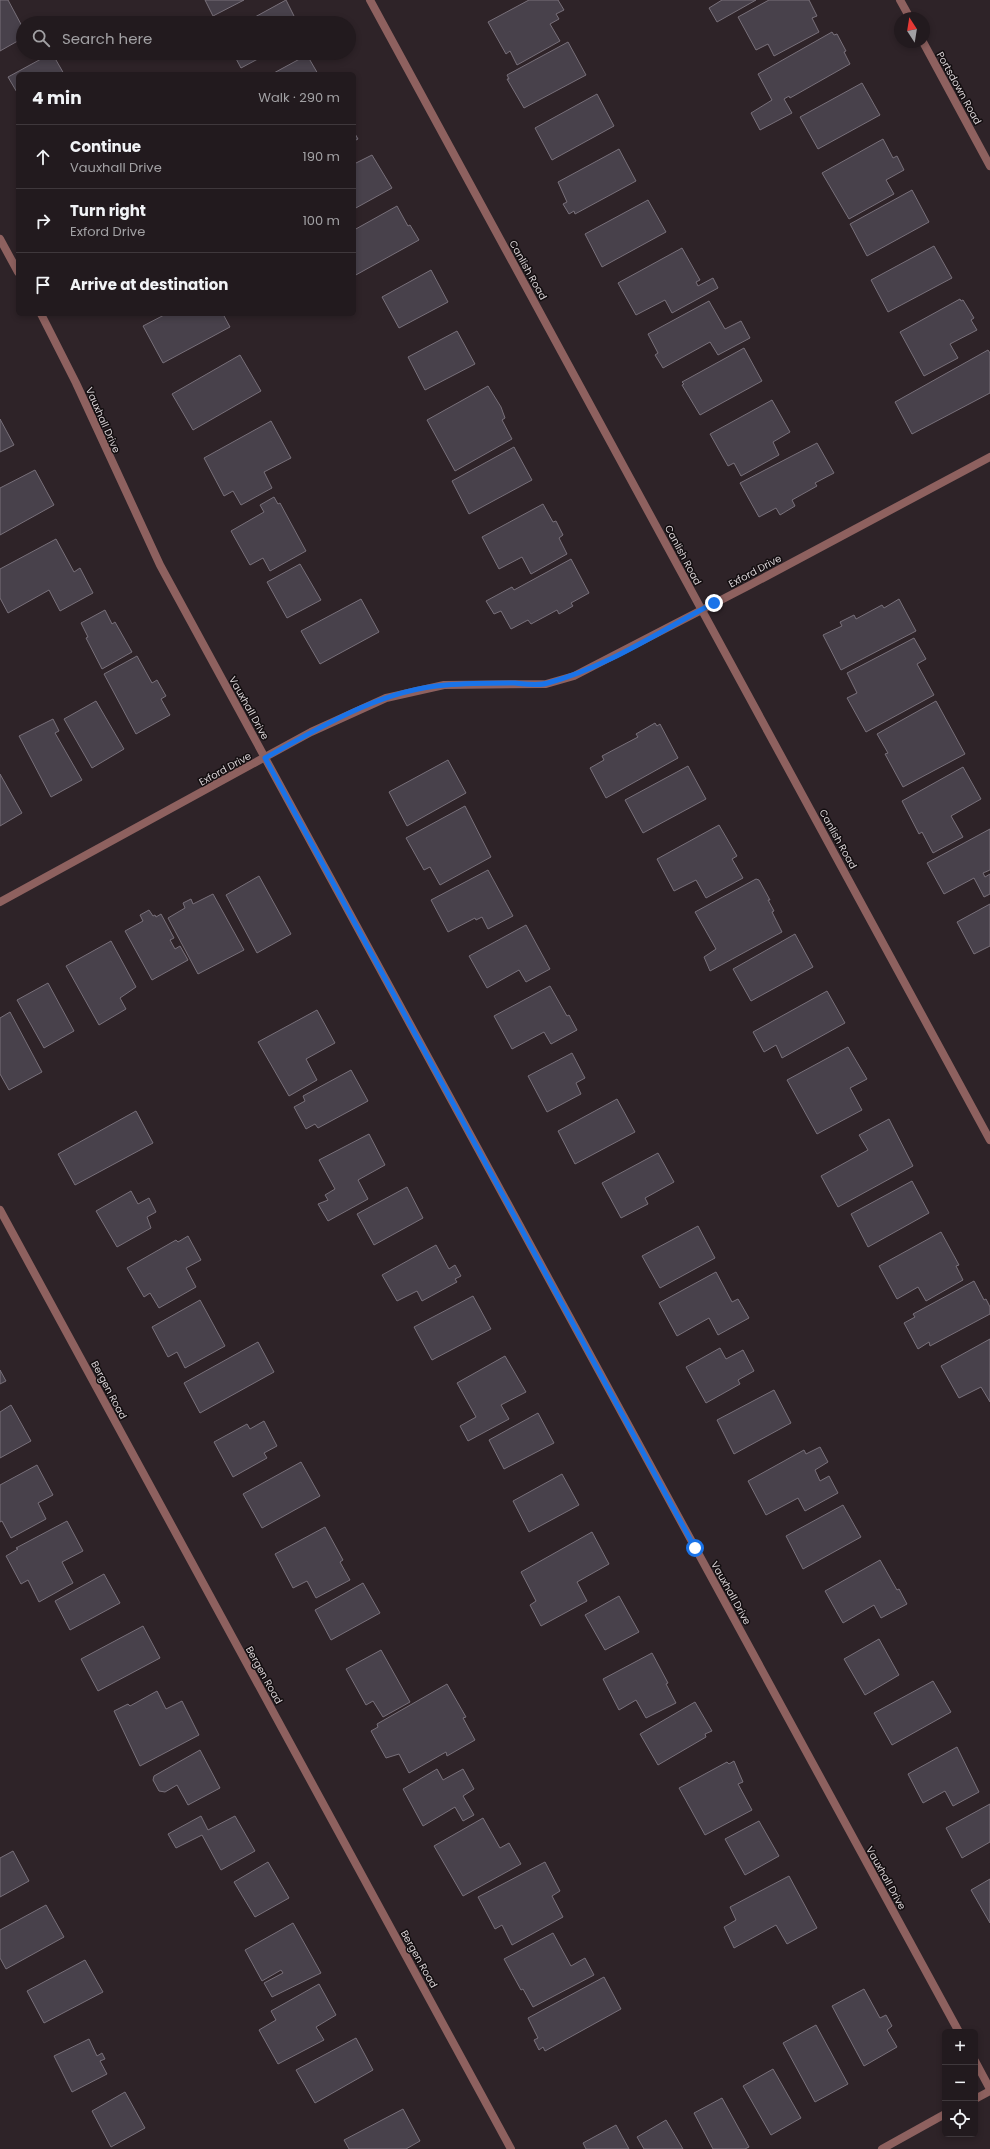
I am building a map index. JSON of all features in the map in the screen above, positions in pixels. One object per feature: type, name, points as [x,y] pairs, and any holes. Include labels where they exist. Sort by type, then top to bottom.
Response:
[{"type":"street","name":"Canlish Road","points":[[370,0],[990,1140]]},
{"type":"street","points":[[900,0],[907,12]]},
{"type":"street","name":"Portsdown Road","points":[[926,48],[990,166]]},
{"type":"street","points":[[0,239],[16,268]]},
{"type":"street","name":"Vauxhall Drive","points":[[42,316],[76,383],[160,565],[957,2029]]},
{"type":"street","name":"Exford Drive","points":[[0,902],[353,711],[386,698],[450,684],[546,684],[574,676],[702,610],[990,457]]},
{"type":"street","name":"Bergen Road","points":[[0,1210],[511,2149]]},
{"type":"street","points":[[977,2065],[990,2090],[978,2097]]},
{"type":"street","points":[[882,2149],[942,2116]]},
{"type":"building","points":[[0,0],[8,0],[17,16],[16,42],[0,51]]},
{"type":"building","points":[[205,0],[244,0],[213,16]]},
{"type":"building","points":[[286,0],[294,16],[257,16]]},
{"type":"building","points":[[529,0],[558,0],[564,10],[556,14],[559,19],[550,24],[560,41],[517,65],[510,51],[506,54],[488,22]]},
{"type":"building","points":[[722,0],[756,0],[717,22],[709,8]]},
{"type":"building","points":[[769,0],[809,0],[817,16],[812,18],[819,32],[774,56],[768,44],[756,50],[738,17]]},
{"type":"building","points":[[832,32],[834,35],[837,34],[846,51],[844,52],[850,64],[790,98],[789,96],[784,99],[792,113],[760,130],[751,113],[772,100],[758,74]]},
{"type":"building","points":[[568,42],[586,75],[524,108],[507,79],[509,79],[507,75]]},
{"type":"building","points":[[39,60],[56,60],[63,72],[17,72]]},
{"type":"building","points":[[237,60],[256,60],[241,68]]},
{"type":"building","points":[[298,60],[310,60],[317,72],[276,72]]},
{"type":"building","points":[[16,73],[16,91],[8,77]]},
{"type":"building","points":[[862,83],[880,115],[818,149],[800,117]]},
{"type":"building","points":[[597,94],[614,126],[552,160],[535,128]]},
{"type":"building","points":[[883,139],[893,158],[897,156],[904,170],[886,180],[894,194],[849,219],[822,173]]},
{"type":"building","points":[[619,149],[636,181],[575,214],[574,211],[569,214],[563,204],[567,202],[558,182]]},
{"type":"building","points":[[372,155],[392,188],[356,208],[356,163]]},
{"type":"building","points":[[912,190],[929,222],[867,256],[850,224]]},
{"type":"building","points":[[648,200],[666,232],[602,267],[585,234]]},
{"type":"building","points":[[397,206],[408,226],[410,225],[419,240],[356,275],[356,229]]},
{"type":"building","points":[[934,246],[952,278],[888,312],[871,280]]},
{"type":"building","points":[[682,248],[700,280],[696,282],[698,286],[713,278],[718,288],[672,313],[665,300],[636,315],[618,283]]},
{"type":"building","points":[[431,270],[448,302],[399,328],[382,297]]},
{"type":"building","points":[[960,299],[961,301],[963,300],[974,318],[971,320],[977,330],[950,344],[958,358],[924,376],[900,332]]},
{"type":"building","points":[[709,301],[725,329],[741,321],[750,338],[718,355],[710,342],[663,368],[655,355],[658,353],[648,334]]},
{"type":"building","points":[[162,316],[224,316],[230,327],[163,363],[143,326]]},
{"type":"building","points":[[457,331],[475,364],[425,390],[408,357]]},
{"type":"building","points":[[744,348],[762,381],[700,415],[682,385],[684,384],[682,382]]},
{"type":"building","points":[[988,350],[990,353],[990,393],[912,434],[895,402]]},
{"type":"building","points":[[240,355],[261,391],[193,430],[172,394]]},
{"type":"building","points":[[488,386],[501,407],[505,418],[502,420],[512,439],[455,471],[427,420]]},
{"type":"building","points":[[772,400],[790,432],[773,442],[779,455],[741,476],[734,463],[728,466],[710,434]]},
{"type":"building","points":[[0,419],[14,445],[0,452]]},
{"type":"building","points":[[271,421],[291,458],[264,472],[272,488],[241,505],[233,491],[224,496],[204,458]]},
{"type":"building","points":[[817,443],[834,473],[815,483],[817,486],[792,500],[795,506],[780,515],[776,508],[759,517],[740,483]]},
{"type":"building","points":[[514,447],[532,480],[469,514],[452,481]]},
{"type":"building","points":[[35,470],[54,505],[0,535],[0,488]]},
{"type":"building","points":[[274,497],[278,504],[280,503],[306,551],[270,571],[263,558],[250,565],[231,531],[264,512],[260,505]]},
{"type":"building","points":[[543,504],[553,522],[556,521],[563,535],[559,538],[567,554],[531,574],[522,557],[499,569],[482,537]]},
{"type":"building","points":[[56,539],[74,572],[80,568],[93,593],[60,611],[49,590],[8,613],[0,598],[0,569]]},
{"type":"building","points":[[571,559],[589,593],[571,603],[573,606],[559,614],[557,610],[531,624],[528,620],[511,629],[501,611],[494,614],[486,601],[512,587],[514,590]]},
{"type":"building","points":[[300,564],[321,600],[287,618],[267,582]]},
{"type":"building","points":[[361,599],[379,632],[320,664],[301,631]]},
{"type":"building","points":[[899,599],[916,631],[841,670],[823,635],[842,626],[840,622],[854,615],[856,619],[882,605],[884,608]]},
{"type":"building","points":[[105,610],[112,624],[115,622],[132,652],[102,669],[86,638],[88,637],[81,623]]},
{"type":"building","points":[[914,638],[926,659],[917,664],[934,695],[866,732],[847,698],[857,693],[847,673]]},
{"type":"building","points":[[137,656],[152,683],[157,680],[166,696],[161,699],[170,715],[136,734],[104,674]]},
{"type":"building","points":[[96,701],[124,749],[92,768],[64,719]]},
{"type":"building","points":[[936,701],[965,754],[903,787],[885,754],[888,753],[877,734]]},
{"type":"building","points":[[53,719],[59,731],[55,733],[82,780],[51,797],[19,736]]},
{"type":"building","points":[[655,723],[657,726],[660,724],[678,758],[606,798],[590,768],[604,760],[602,756],[638,737],[636,734]]},
{"type":"building","points":[[448,760],[466,793],[407,826],[389,792]]},
{"type":"building","points":[[688,766],[706,799],[643,833],[625,800]]},
{"type":"building","points":[[963,767],[981,799],[951,816],[963,837],[933,853],[922,832],[919,834],[902,801]]},
{"type":"building","points":[[0,774],[22,813],[0,826]]},
{"type":"building","points":[[465,806],[491,857],[440,885],[430,867],[424,870],[406,838]]},
{"type":"building","points":[[719,825],[737,856],[732,859],[743,878],[706,898],[696,880],[674,891],[657,859]]},
{"type":"building","points":[[990,829],[990,870],[983,873],[985,877],[990,874],[990,894],[984,897],[974,878],[944,894],[927,863]]},
{"type":"building","points":[[488,870],[513,916],[488,929],[482,917],[476,920],[475,918],[448,932],[431,900]]},
{"type":"building","points":[[259,876],[291,934],[257,953],[226,895]]},
{"type":"building","points":[[756,879],[759,880],[770,900],[768,900],[774,911],[772,912],[782,932],[710,971],[704,957],[716,949],[695,912]]},
{"type":"building","points":[[213,894],[244,950],[198,974],[168,918],[185,908],[183,903],[191,899],[193,904]]},
{"type":"building","points":[[990,904],[990,946],[974,954],[957,922]]},
{"type":"building","points":[[149,910],[153,916],[155,915],[156,917],[161,914],[174,938],[170,940],[175,949],[180,946],[188,960],[152,980],[125,931],[143,921],[140,915]]},
{"type":"building","points":[[526,925],[550,969],[526,982],[519,970],[487,988],[469,956]]},
{"type":"building","points":[[795,934],[813,967],[751,1001],[733,969]]},
{"type":"building","points":[[111,941],[136,987],[120,998],[126,1009],[99,1025],[66,966]]},
{"type":"building","points":[[48,983],[74,1031],[44,1048],[17,1000]]},
{"type":"building","points":[[550,986],[567,1016],[569,1015],[577,1030],[551,1044],[544,1032],[512,1049],[494,1016]]},
{"type":"building","points":[[827,991],[845,1023],[782,1058],[776,1045],[764,1052],[753,1032]]},
{"type":"building","points":[[317,1010],[335,1043],[306,1059],[317,1080],[289,1096],[258,1042]]},
{"type":"building","points":[[10,1012],[42,1072],[9,1090],[0,1074],[0,1018]]},
{"type":"building","points":[[848,1047],[867,1079],[850,1088],[862,1110],[817,1134],[787,1080]]},
{"type":"building","points":[[572,1053],[585,1078],[576,1083],[581,1094],[547,1112],[528,1076]]},
{"type":"building","points":[[351,1070],[368,1101],[318,1128],[315,1124],[306,1129],[294,1107],[305,1101],[303,1096]]},
{"type":"building","points":[[617,1099],[635,1132],[575,1164],[558,1131]]},
{"type":"building","points":[[136,1111],[153,1143],[75,1185],[58,1154]]},
{"type":"building","points":[[889,1119],[913,1166],[838,1207],[821,1176],[868,1150],[859,1135]]},
{"type":"building","points":[[369,1134],[385,1165],[358,1180],[368,1199],[328,1221],[318,1204],[328,1200],[325,1195],[335,1189],[319,1160]]},
{"type":"building","points":[[658,1153],[674,1182],[645,1198],[648,1204],[621,1218],[602,1183]]},
{"type":"building","points":[[912,1181],[929,1213],[868,1247],[851,1214]]},
{"type":"building","points":[[407,1187],[423,1218],[374,1245],[357,1214]]},
{"type":"building","points":[[131,1191],[138,1204],[149,1198],[156,1212],[147,1217],[151,1228],[117,1247],[96,1211]]},
{"type":"building","points":[[698,1226],[715,1258],[660,1288],[642,1256]]},
{"type":"building","points":[[941,1232],[959,1265],[956,1266],[963,1280],[926,1301],[918,1287],[897,1299],[879,1266]]},
{"type":"building","points":[[188,1236],[201,1260],[186,1268],[196,1287],[159,1308],[150,1293],[144,1297],[127,1268],[176,1240],[178,1242]]},
{"type":"building","points":[[436,1245],[449,1269],[455,1265],[461,1276],[455,1279],[457,1282],[422,1301],[417,1291],[397,1301],[382,1275]]},
{"type":"building","points":[[716,1272],[732,1302],[738,1299],[749,1318],[718,1335],[709,1318],[677,1336],[659,1303]]},
{"type":"building","points":[[974,1281],[984,1300],[986,1299],[990,1307],[990,1314],[930,1346],[929,1342],[918,1349],[904,1323],[915,1317],[913,1314]]},
{"type":"building","points":[[473,1296],[491,1329],[432,1360],[414,1327]]},
{"type":"building","points":[[200,1300],[225,1346],[185,1368],[177,1352],[168,1357],[152,1327]]},
{"type":"building","points":[[990,1339],[990,1402],[981,1387],[959,1398],[941,1366]]},
{"type":"building","points":[[258,1342],[274,1372],[200,1413],[184,1383]]},
{"type":"building","points":[[720,1348],[726,1359],[743,1350],[754,1371],[738,1380],[740,1384],[706,1403],[686,1367]]},
{"type":"building","points":[[505,1356],[526,1392],[501,1405],[509,1419],[468,1441],[460,1426],[476,1417],[457,1383]]},
{"type":"building","points":[[0,1370],[6,1381],[0,1384]]},
{"type":"building","points":[[774,1390],[791,1423],[734,1454],[717,1420]]},
{"type":"building","points":[[11,1405],[31,1441],[0,1458],[0,1412]]},
{"type":"building","points":[[538,1413],[554,1443],[504,1469],[489,1440]]},
{"type":"building","points":[[264,1421],[277,1446],[264,1453],[267,1458],[233,1477],[214,1442],[247,1424],[250,1429]]},
{"type":"building","points":[[820,1447],[828,1462],[815,1470],[820,1481],[829,1476],[838,1493],[805,1511],[798,1498],[766,1515],[748,1481],[804,1450],[806,1454]]},
{"type":"building","points":[[301,1462],[320,1496],[262,1528],[243,1494]]},
{"type":"building","points":[[37,1465],[53,1495],[38,1503],[46,1519],[11,1538],[2,1521],[0,1522],[0,1485]]},
{"type":"building","points":[[562,1474],[579,1505],[529,1532],[513,1501]]},
{"type":"building","points":[[843,1505],[861,1537],[803,1569],[786,1536]]},
{"type":"building","points":[[67,1521],[83,1551],[62,1562],[73,1583],[39,1602],[28,1580],[21,1584],[6,1556],[18,1549],[16,1548]]},
{"type":"building","points":[[325,1527],[343,1560],[340,1562],[350,1580],[316,1598],[307,1581],[293,1588],[275,1554]]},
{"type":"building","points":[[592,1532],[609,1564],[577,1582],[587,1601],[541,1626],[530,1605],[536,1601],[521,1572]]},
{"type":"building","points":[[880,1560],[897,1590],[899,1589],[907,1604],[881,1618],[874,1605],[843,1623],[825,1591]]},
{"type":"building","points":[[104,1574],[120,1603],[70,1630],[55,1601]]},
{"type":"building","points":[[363,1583],[380,1613],[331,1640],[315,1610]]},
{"type":"building","points":[[619,1596],[639,1632],[605,1650],[585,1615]]},
{"type":"building","points":[[143,1626],[160,1658],[98,1691],[81,1659]]},
{"type":"building","points":[[879,1639],[899,1675],[865,1695],[844,1659]]},
{"type":"building","points":[[381,1650],[410,1702],[383,1717],[373,1701],[366,1705],[346,1669]]},
{"type":"building","points":[[652,1653],[668,1683],[666,1684],[676,1703],[646,1718],[636,1700],[619,1710],[603,1679]]},
{"type":"building","points":[[933,1681],[951,1712],[892,1745],[874,1713]]},
{"type":"building","points":[[447,1684],[466,1717],[463,1718],[475,1740],[447,1756],[446,1752],[409,1773],[399,1754],[386,1758],[371,1731],[378,1727],[377,1724]]},
{"type":"building","points":[[157,1691],[166,1709],[182,1701],[199,1735],[140,1766],[114,1711],[128,1704],[130,1706]]},
{"type":"building","points":[[695,1702],[712,1731],[705,1734],[706,1737],[658,1765],[640,1734]]},
{"type":"building","points":[[957,1747],[979,1792],[953,1806],[945,1791],[923,1803],[908,1774]]},
{"type":"building","points":[[200,1750],[220,1788],[188,1805],[177,1785],[165,1792],[159,1791],[153,1780],[154,1776]]},
{"type":"building","points":[[734,1761],[743,1782],[738,1784],[752,1810],[705,1835],[679,1788],[727,1762],[729,1764]]},
{"type":"building","points":[[437,1769],[443,1780],[463,1769],[474,1789],[463,1796],[474,1815],[463,1821],[455,1807],[423,1826],[403,1789]]},
{"type":"building","points":[[990,1804],[990,1842],[962,1858],[946,1828]]},
{"type":"building","points":[[201,1816],[208,1830],[235,1816],[255,1851],[221,1870],[202,1835],[176,1848],[168,1834]]},
{"type":"building","points":[[483,1818],[500,1848],[509,1843],[521,1864],[463,1896],[434,1846]]},
{"type":"building","points":[[759,1821],[779,1856],[745,1875],[725,1839]]},
{"type":"building","points":[[13,1851],[29,1881],[0,1897],[0,1858]]},
{"type":"building","points":[[268,1862],[289,1898],[255,1917],[234,1882]]},
{"type":"building","points":[[545,1862],[560,1891],[552,1896],[563,1917],[512,1945],[502,1925],[495,1929],[478,1897]]},
{"type":"building","points":[[789,1876],[817,1928],[787,1944],[776,1925],[734,1948],[724,1927],[736,1920],[730,1907]]},
{"type":"building","points":[[990,1879],[990,1923],[971,1890]]},
{"type":"building","points":[[46,1905],[64,1937],[6,1969],[0,1958],[0,1930]]},
{"type":"building","points":[[293,1923],[321,1973],[272,1997],[264,1983],[283,1973],[281,1970],[262,1981],[245,1950]]},
{"type":"building","points":[[553,1933],[571,1966],[585,1958],[594,1975],[533,2007],[523,1989],[521,1990],[504,1959]]},
{"type":"building","points":[[85,1960],[103,1992],[44,2023],[27,1991]]},
{"type":"building","points":[[604,1977],[621,2009],[545,2051],[543,2047],[539,2050],[534,2040],[538,2038],[528,2018]]},
{"type":"building","points":[[319,1984],[336,2015],[316,2027],[324,2040],[278,2064],[259,2030],[276,2020],[271,2011]]},
{"type":"building","points":[[864,1989],[880,2018],[886,2015],[892,2026],[887,2030],[897,2047],[864,2066],[832,2006]]},
{"type":"building","points":[[816,2025],[848,2084],[815,2102],[783,2043]]},
{"type":"building","points":[[356,2038],[373,2070],[315,2103],[296,2070]]},
{"type":"building","points":[[89,2039],[97,2056],[102,2053],[105,2059],[100,2061],[107,2074],[72,2092],[54,2056]]},
{"type":"building","points":[[773,2069],[801,2118],[771,2135],[743,2086]]},
{"type":"building","points":[[125,2092],[145,2128],[111,2147],[92,2111]]},
{"type":"building","points":[[722,2098],[749,2147],[745,2149],[713,2149],[694,2113]]},
{"type":"building","points":[[403,2109],[420,2141],[406,2149],[349,2149],[344,2140]]},
{"type":"building","points":[[666,2120],[683,2149],[644,2149],[637,2137]]},
{"type":"building","points":[[616,2125],[629,2149],[586,2149],[583,2143]]},
{"type":"route","points":[[695,1548],[265,758],[311,732],[353,711],[386,698],[415,690],[444,685],[489,683],[546,684],[574,676],[714,603]]}]
